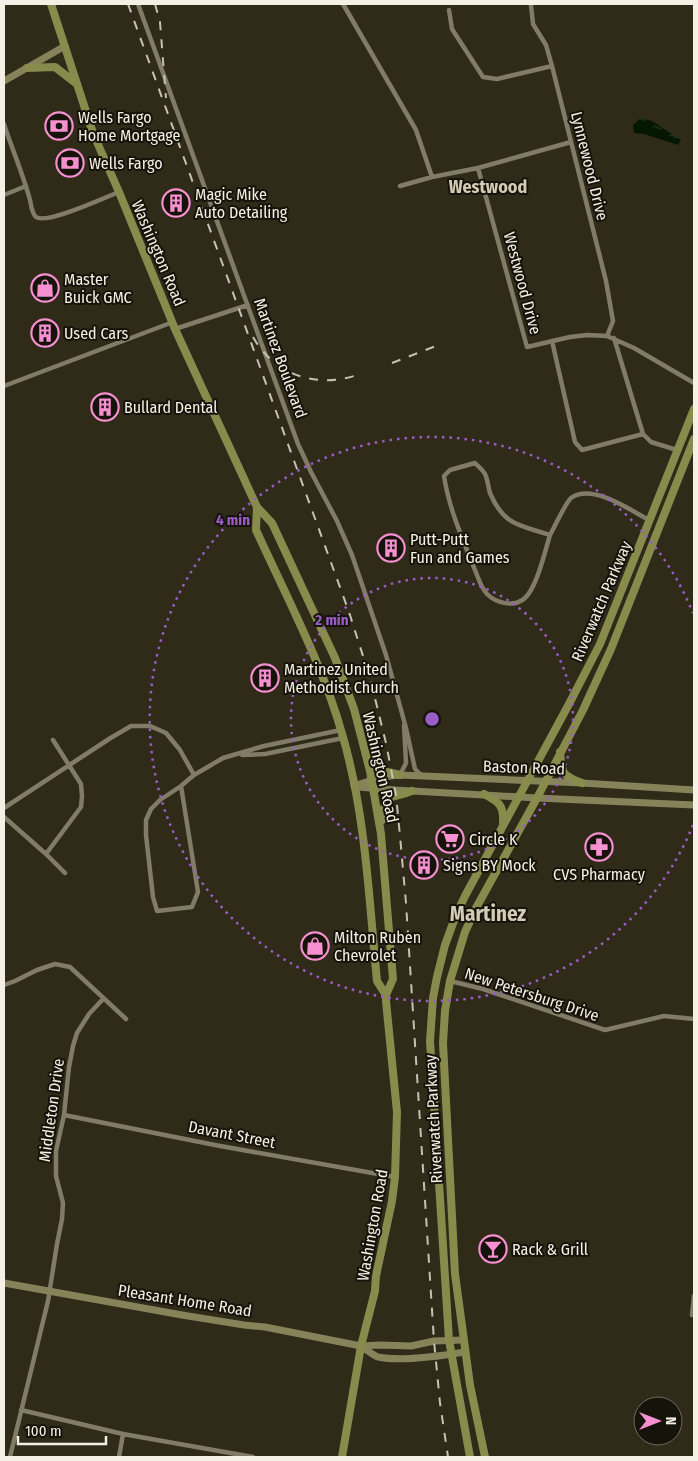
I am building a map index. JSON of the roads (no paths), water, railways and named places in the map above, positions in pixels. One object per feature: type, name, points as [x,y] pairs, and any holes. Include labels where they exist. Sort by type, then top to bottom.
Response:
[{"type":"main road","name":"Washington Road","points":[[51,4],[93,133],[174,326],[257,506],[272,522],[332,651],[352,703],[373,784],[381,829],[386,878],[393,979],[386,995],[386,1001],[398,1112],[392,1201],[376,1276],[375,1291],[362,1346],[342,1457]]},
{"type":"main road","points":[[4,81],[65,46]]},
{"type":"main road","points":[[27,68],[55,67],[77,84]]},
{"type":"main road","name":"Riverwatch Parkway","points":[[470,1457],[449,1340],[430,1041],[433,998],[437,977],[445,945],[460,906],[600,644],[694,410]]},
{"type":"main road","name":"Riverwatch Parkway","points":[[485,1457],[470,1385],[455,1274],[444,1072],[444,1029],[450,981],[465,932],[474,913],[583,710],[607,658],[694,439]]},
{"type":"main road","name":"Washington Road","points":[[257,506],[256,530],[318,666],[341,730],[364,842],[378,982],[386,995]]},
{"type":"main road","points":[[560,750],[561,769],[566,776],[582,783]]},
{"type":"main road","points":[[365,751],[378,770],[400,775]]},
{"type":"main road","name":"Baston Road","points":[[354,786],[373,784],[381,777],[400,775],[694,790]]},
{"type":"main road","points":[[373,784],[412,791],[694,805]]},
{"type":"main road","points":[[381,829],[384,804],[388,798],[412,791]]},
{"type":"main road","points":[[484,794],[496,800],[502,809],[504,814],[503,827]]},
{"type":"main road","points":[[460,906],[474,913]]},
{"type":"main road","name":"Pleasant Home Road","points":[[4,1283],[182,1315],[265,1327],[362,1346],[411,1346],[429,1342],[464,1340]]},
{"type":"main road","name":"Pleasant Home Road","points":[[362,1346],[380,1357],[420,1358],[465,1352]]},
{"type":"street","name":"Martinez Boulevard","points":[[138,4],[304,459],[337,521],[352,555],[386,655],[415,769],[424,776]]},
{"type":"street","points":[[342,4],[416,130],[432,177]]},
{"type":"street","name":"Lynnewood Drive","points":[[531,5],[533,24],[546,45],[552,66],[608,289],[613,321],[608,336]]},
{"type":"street","points":[[449,10],[452,29],[483,76],[498,79],[552,66]]},
{"type":"street","points":[[4,124],[36,217],[42,220],[50,218],[119,192]]},
{"type":"street","points":[[400,186],[432,177],[478,168],[571,142]]},
{"type":"street","name":"Westwood Drive","points":[[478,168],[527,347],[570,337],[587,335],[608,336],[634,348],[694,383]]},
{"type":"street","points":[[4,195],[26,186]]},
{"type":"street","points":[[4,386],[174,326],[248,305]]},
{"type":"street","points":[[614,338],[643,434],[651,442],[677,450]]},
{"type":"street","points":[[552,341],[575,442],[582,450],[643,434]]},
{"type":"street","points":[[550,535],[505,518],[496,507],[485,474],[475,463],[450,470],[444,476],[446,490],[461,534],[481,584],[486,593],[499,602],[512,604],[524,600],[531,590],[550,535],[570,499],[584,492],[604,496],[649,520]]},
{"type":"street","name":"Martinez Boulevard","points":[[400,775],[406,763],[403,719]]},
{"type":"street","points":[[4,808],[131,726],[150,726],[166,733],[180,750],[194,775]]},
{"type":"street","points":[[236,756],[264,746],[341,730]]},
{"type":"street","points":[[181,786],[198,892],[192,907],[157,911],[153,897],[146,820],[150,810],[160,800],[194,775],[223,758],[265,754],[343,738]]},
{"type":"street","points":[[46,854],[81,808],[81,784],[53,740]]},
{"type":"street","points":[[4,816],[64,873]]},
{"type":"street","points":[[4,985],[55,964],[70,968],[126,1019]]},
{"type":"street","name":"New Petersburg Drive","points":[[450,981],[484,989],[605,1030],[664,1016],[694,1019]]},
{"type":"street","name":"Middleton Drive","points":[[49,1291],[62,1220],[63,1203],[56,1176],[56,1151],[64,1115],[69,1067],[77,1033],[89,1014],[103,999]]},
{"type":"street","name":"Davant Street","points":[[64,1115],[220,1146],[395,1177]]},
{"type":"street","points":[[10,1457],[49,1291]]},
{"type":"street","points":[[692,1315],[694,1296]]},
{"type":"street","points":[[21,1410],[123,1434],[253,1457]]},
{"type":"street","points":[[119,1457],[123,1434]]},
{"type":"water","points":[[641,118],[652,121],[681,140],[678,145],[644,134],[634,133],[633,125]]},
{"type":"railway","points":[[128,4],[349,612],[370,678],[386,743],[396,795],[406,903],[434,1341],[448,1457]]},
{"type":"railway","points":[[155,4],[160,22],[166,98]]},
{"type":"railway","points":[[253,337],[272,360],[296,375],[324,380],[354,376]]},
{"type":"railway","points":[[392,363],[436,346]]},
{"type":"place","name":"Wells Fargo Home Mortgage","points":[[59,126]]},
{"type":"place","name":"Wells Fargo","points":[[70,163]]},
{"type":"place","name":"Magic Mike Auto Detailing","points":[[176,203]]},
{"type":"place","name":"Master Buick GMC","points":[[45,288]]},
{"type":"place","name":"Used Cars","points":[[45,333]]},
{"type":"place","name":"Bullard Dental","points":[[105,407]]},
{"type":"place","name":"Putt-Putt Fun and Games","points":[[391,548]]},
{"type":"place","name":"Martinez United Methodist Church","points":[[265,678]]},
{"type":"place","name":"Circle K","points":[[450,839]]},
{"type":"place","name":"CVS Pharmacy","points":[[599,847]]},
{"type":"place","name":"Signs BY Mock","points":[[424,865]]},
{"type":"place","name":"Milton Ruben Chevrolet","points":[[315,946]]},
{"type":"place","name":"Rack & Grill","points":[[493,1249]]},
{"type":"district","name":"Westwood","points":[[488,187]]},
{"type":"district","name":"Martinez","points":[[488,914]]}]
